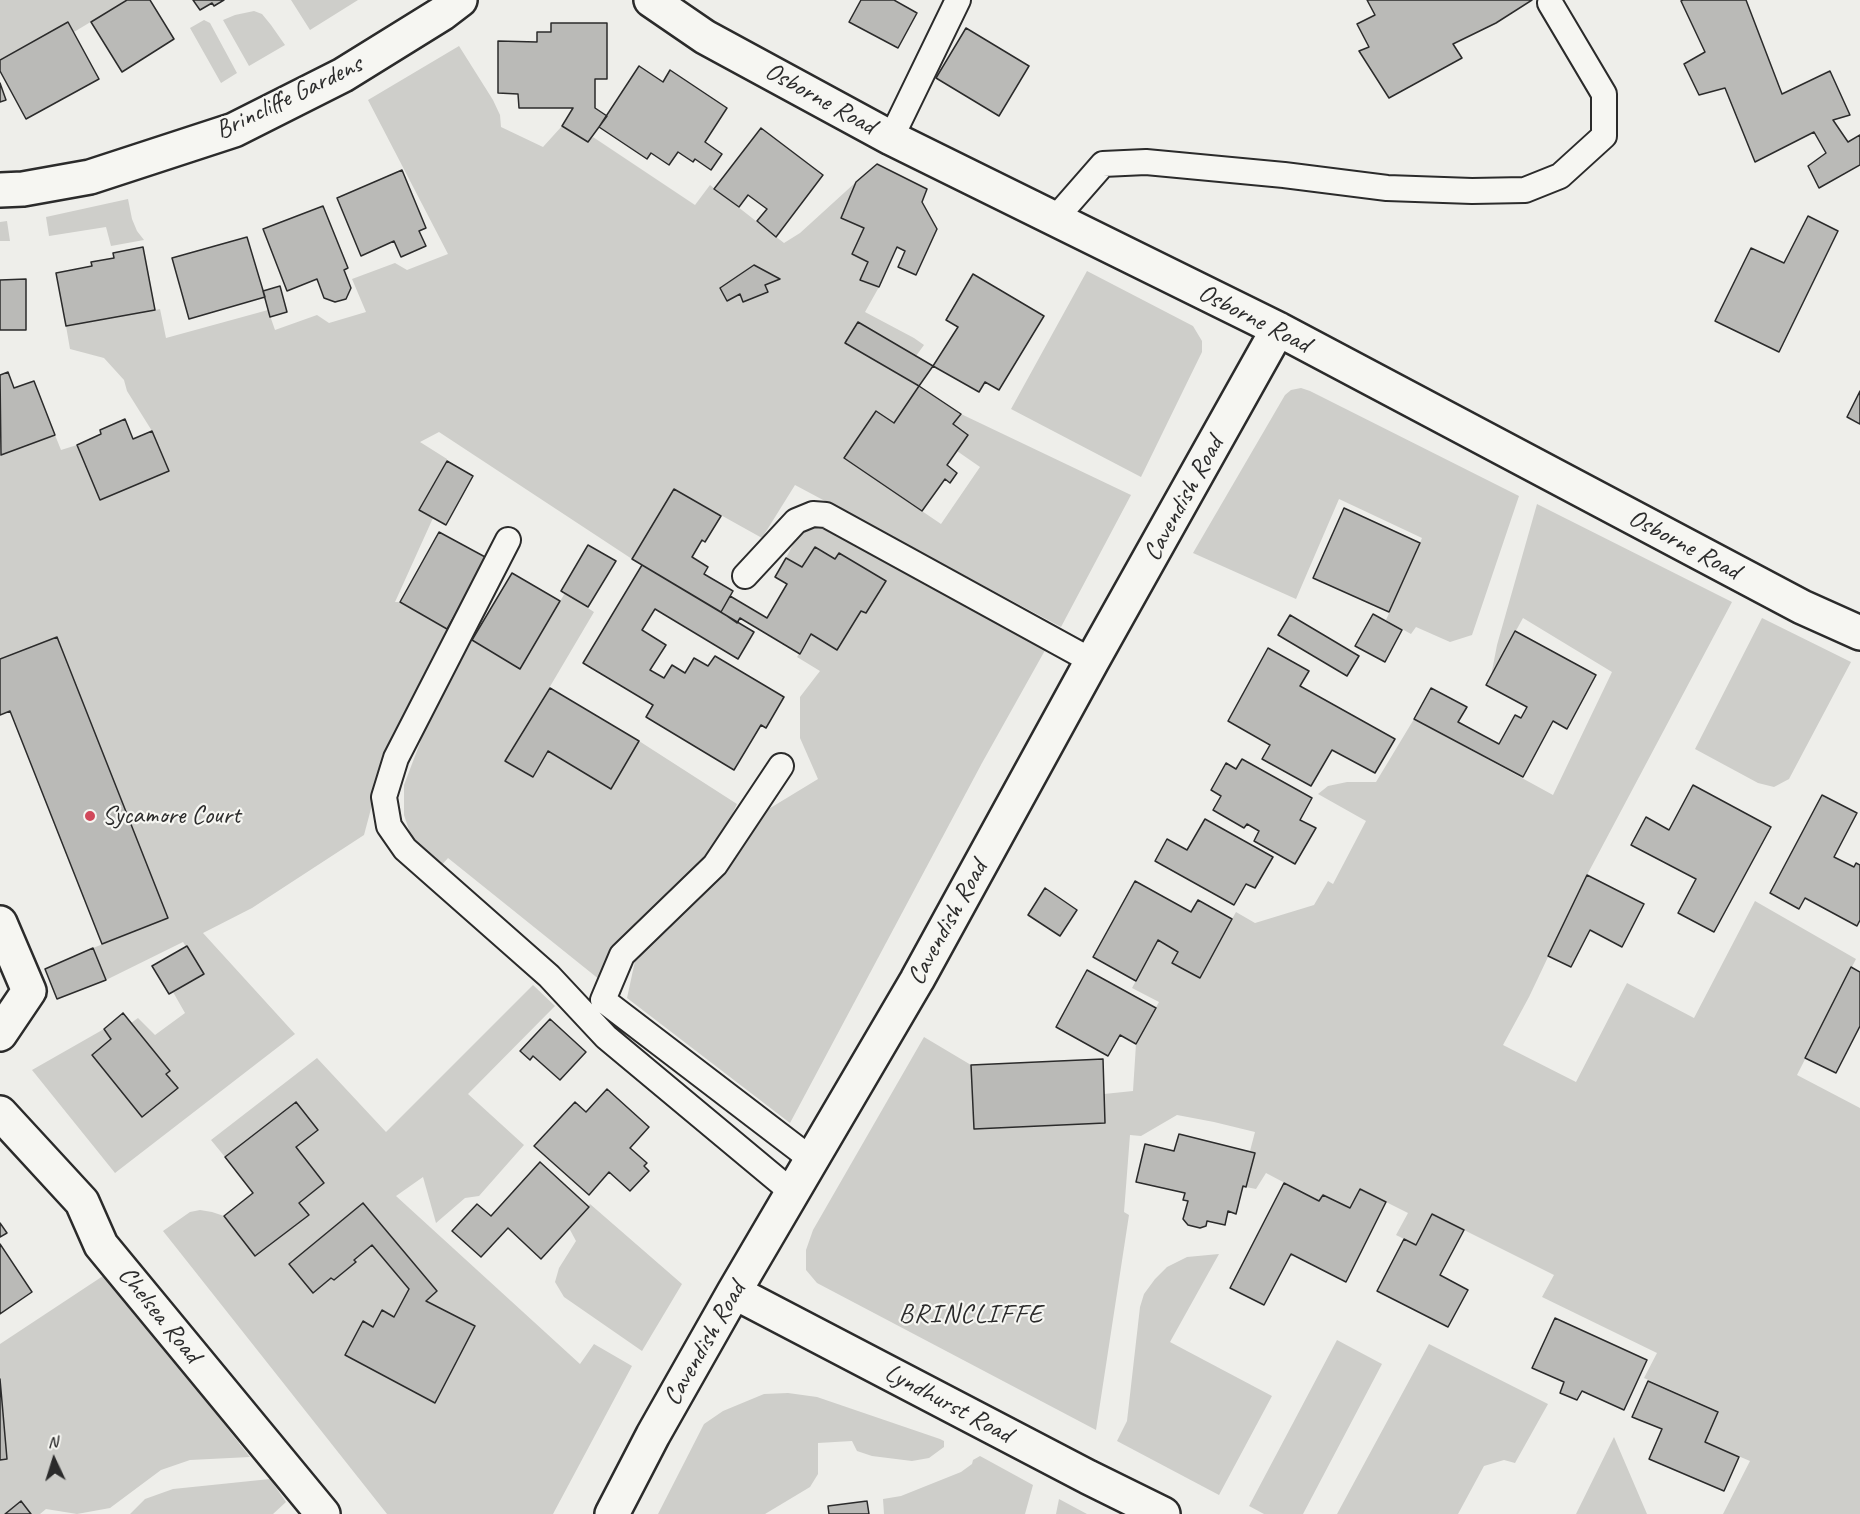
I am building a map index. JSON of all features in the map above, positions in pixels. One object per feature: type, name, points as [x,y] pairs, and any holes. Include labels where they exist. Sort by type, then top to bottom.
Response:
[{"type":"street","name":"Brincliffe Gardens","points":[[0,190],[23,189],[90,177],[234,130],[343,75],[460,0]]},
{"type":"street","name":"Osborne Road","points":[[651,0],[705,37],[891,138],[1278,329],[1802,607],[1860,633]]},
{"type":"street","name":"Cavendish Road","points":[[612,1514],[734,1292],[917,980],[1278,329]]},
{"type":"street","points":[[0,923],[29,991],[0,1034]]},
{"type":"street","name":"Chelsea Road","points":[[0,1113],[82,1202],[101,1245],[323,1514]]},
{"type":"street","name":"Lyndhurst Road","points":[[734,1292],[1088,1478],[1163,1514]]},
{"type":"lane","points":[[891,138],[958,0]]},
{"type":"lane","points":[[1054,220],[1103,164],[1146,162],[1284,175],[1388,188],[1472,191],[1525,190],[1560,176],[1604,136],[1604,94],[1550,3]]},
{"type":"lane","points":[[746,576],[796,522],[813,514],[826,515],[1092,661]]},
{"type":"lane","points":[[508,540],[396,758],[384,797],[389,826],[405,849],[549,976],[606,1037],[792,1192]]},
{"type":"lane","points":[[781,766],[715,865],[622,954],[603,1000],[811,1159]]},
{"type":"shaded area","points":[[0,0],[127,0],[74,32],[68,22],[0,60]]},
{"type":"shaded area","points":[[291,0],[358,0],[310,30]]},
{"type":"shaded area","points":[[254,11],[262,14],[285,45],[249,66],[223,20]]},
{"type":"shaded area","points":[[204,20],[210,23],[237,73],[221,83],[190,28]]},
{"type":"shaded area","points":[[459,46],[493,100],[500,115],[501,127],[543,147],[562,126],[588,142],[593,137],[695,205],[710,185],[784,243],[800,233],[856,182],[841,217],[864,228],[852,254],[868,262],[861,280],[879,287],[865,312],[924,345],[916,356],[858,322],[846,343],[919,386],[894,423],[876,411],[844,458],[941,524],[980,467],[957,451],[968,435],[953,424],[961,414],[1131,495],[1061,627],[795,485],[762,538],[674,489],[632,559],[439,432],[420,442],[447,461],[419,509],[433,518],[395,602],[400,602],[447,629],[405,711],[384,760],[364,835],[252,908],[203,933],[295,1034],[115,1173],[32,1070],[104,1029],[111,1039],[92,1055],[142,1117],[177,1088],[131,1023],[138,1018],[155,1035],[185,1013],[173,992],[203,974],[183,942],[106,980],[93,948],[168,918],[57,637],[0,659],[0,454],[55,435],[61,450],[77,445],[100,500],[169,471],[152,431],[127,391],[124,380],[104,358],[70,349],[66,326],[160,309],[166,338],[268,310],[275,330],[317,315],[329,323],[366,312],[352,279],[395,263],[407,270],[448,254],[368,100]],"holes":[[[779,279],[765,285],[768,292],[740,294],[727,301],[720,288],[732,281]]]},
{"type":"shaded area","points":[[128,199],[132,219],[144,240],[111,246],[106,227],[49,236],[46,217]]},
{"type":"shaded area","points":[[7,221],[10,241],[0,241],[0,222]]},
{"type":"shaded area","points":[[1087,271],[1193,326],[1202,341],[1202,352],[1141,477],[1011,409]]},
{"type":"shaded area","points":[[1301,388],[1519,496],[1472,635],[1450,642],[1416,627],[1411,634],[1386,620],[1422,538],[1339,499],[1296,599],[1193,553],[1285,395],[1291,390]]},
{"type":"shaded area","points":[[1537,504],[1732,602],[1587,875],[1529,997],[1503,1045],[1576,1082],[1627,983],[1694,1018],[1755,901],[1856,959],[1797,1075],[1860,1108],[1860,1514],[1723,1514],[1750,1461],[1705,1442],[1718,1411],[1644,1378],[1657,1353],[1542,1297],[1554,1275],[1464,1230],[1416,1245],[1396,1235],[1408,1213],[1360,1189],[1350,1208],[1323,1195],[1319,1201],[1266,1173],[1256,1189],[1246,1187],[1255,1153],[1250,1151],[1255,1132],[1214,1122],[1177,1115],[1141,1136],[1130,1135],[1124,1212],[1129,1215],[1096,1430],[817,1283],[806,1270],[806,1250],[813,1230],[924,1037],[971,1065],[974,1129],[1105,1123],[1104,1094],[1133,1091],[1136,1044],[1159,1002],[1132,988],[1158,940],[1178,952],[1173,963],[1200,977],[1236,912],[1255,923],[1314,905],[1328,881],[1333,884],[1366,821],[1318,794],[1328,786],[1347,782],[1376,782],[1414,719],[1553,795],[1612,672],[1523,618],[1491,676],[1497,645]]},
{"type":"shaded area","points":[[820,520],[1048,645],[982,763],[790,1123],[627,998],[635,961],[705,891],[767,810],[818,779],[800,738],[800,697],[820,671],[797,657],[811,634],[837,649],[861,611],[866,613],[885,581],[839,553],[835,559],[815,547],[802,567],[786,558],[799,533]]},
{"type":"shaded area","points":[[565,593],[594,612],[506,761],[533,777],[548,751],[611,788],[639,741],[737,804],[726,828],[695,871],[600,980],[448,858],[439,868],[413,842],[404,815],[404,785],[426,727],[472,640],[520,668]]},
{"type":"shaded area","points":[[1762,618],[1851,662],[1789,779],[1774,787],[1758,783],[1695,749]]},
{"type":"shaded area","points":[[533,985],[555,1006],[468,1094],[524,1145],[479,1196],[465,1198],[436,1223],[423,1177],[396,1196],[580,1364],[594,1344],[632,1366],[553,1514],[387,1514],[163,1231],[190,1212],[200,1210],[212,1212],[224,1216],[255,1256],[308,1215],[299,1203],[296,1147],[318,1130],[296,1102],[225,1157],[211,1140],[317,1058],[386,1132]],"holes":[[[363,1203],[437,1291],[426,1301],[475,1326],[435,1403],[345,1355],[363,1321],[373,1327],[382,1310],[394,1317],[409,1289],[372,1245],[334,1280],[331,1278],[313,1293],[289,1264]]]},
{"type":"shaded area","points":[[590,1204],[682,1284],[642,1351],[564,1297],[555,1282],[559,1268],[576,1241],[569,1228]]},
{"type":"shaded area","points":[[1219,1254],[1170,1342],[1272,1396],[1219,1495],[1117,1441],[1127,1421],[1140,1307],[1144,1294],[1167,1267],[1187,1257]]},
{"type":"shaded area","points":[[106,1274],[250,1457],[190,1460],[161,1470],[110,1508],[77,1514],[46,1509],[40,1514],[0,1514],[0,1460],[7,1459],[0,1379],[0,1344]]},
{"type":"shaded area","points":[[1337,1340],[1382,1364],[1303,1514],[1264,1514],[1249,1506]]},
{"type":"shaded area","points":[[1429,1344],[1548,1404],[1515,1463],[1504,1460],[1484,1466],[1458,1514],[1337,1514]]},
{"type":"shaded area","points":[[788,1393],[817,1397],[940,1439],[944,1441],[944,1447],[929,1458],[912,1461],[872,1456],[857,1451],[852,1441],[818,1443],[818,1474],[810,1487],[765,1514],[658,1514],[704,1424],[723,1411],[764,1394]]},
{"type":"shaded area","points":[[1614,1437],[1647,1514],[1576,1514]]},
{"type":"shaded area","points":[[980,1456],[1033,1485],[1025,1514],[884,1514],[883,1499],[901,1496],[961,1472]]},
{"type":"shaded area","points":[[270,1479],[286,1502],[273,1514],[130,1514],[145,1499],[173,1489]]},
{"type":"shaded area","points":[[1059,1499],[1087,1514],[1056,1514]]},
{"type":"building","points":[[127,0],[150,0],[174,39],[122,72],[91,22]]},
{"type":"building","points":[[193,0],[224,0],[214,6],[212,3],[200,10]]},
{"type":"building","points":[[861,0],[894,0],[917,13],[898,48],[849,22]]},
{"type":"building","points":[[1367,0],[1532,0],[1496,23],[1453,44],[1462,58],[1389,98],[1359,51],[1369,47],[1357,24],[1375,15]]},
{"type":"building","points":[[1746,0],[1782,94],[1830,71],[1850,115],[1833,120],[1848,142],[1860,135],[1860,165],[1819,188],[1808,166],[1826,153],[1814,132],[1755,162],[1725,88],[1699,95],[1684,64],[1705,52],[1681,1]]},
{"type":"building","points":[[68,22],[99,79],[26,119],[0,71],[0,60]]},
{"type":"building","points":[[551,23],[607,23],[607,79],[595,79],[595,108],[607,116],[588,142],[562,126],[573,108],[519,108],[518,94],[498,93],[498,41],[537,42],[537,32],[551,32]]},
{"type":"building","points":[[966,28],[1029,66],[999,116],[936,78]]},
{"type":"building","points":[[639,66],[663,82],[670,70],[727,108],[705,142],[722,154],[711,170],[695,159],[693,162],[678,152],[669,165],[651,153],[647,159],[599,127]]},
{"type":"building","points":[[0,83],[6,100],[0,102]]},
{"type":"building","points":[[761,128],[823,175],[776,237],[757,221],[767,209],[748,195],[739,207],[714,189]]},
{"type":"building","points":[[877,164],[927,189],[922,202],[937,229],[916,275],[898,267],[905,251],[897,247],[879,287],[860,280],[868,262],[852,254],[864,228],[841,218],[856,182]]},
{"type":"building","points":[[402,170],[426,228],[419,231],[426,246],[401,257],[394,241],[361,256],[337,198]]},
{"type":"building","points":[[323,206],[348,268],[344,270],[351,288],[346,299],[335,302],[324,298],[317,279],[287,291],[263,229]]},
{"type":"building","points":[[1808,216],[1838,231],[1779,352],[1715,321],[1751,248],[1784,263]]},
{"type":"building","points":[[247,237],[265,297],[189,319],[172,258]]},
{"type":"building","points":[[143,247],[155,310],[66,326],[56,273],[92,266],[91,262],[114,258],[113,253]]},
{"type":"building","points":[[754,265],[780,279],[765,285],[768,292],[743,302],[740,294],[727,301],[720,288]]},
{"type":"building","points":[[973,274],[1044,316],[999,390],[985,382],[979,392],[933,366],[958,327],[946,320]]},
{"type":"building","points":[[26,279],[26,330],[0,330],[0,280]]},
{"type":"building","points":[[280,286],[287,312],[270,317],[263,291]]},
{"type":"building","points":[[858,322],[933,366],[919,386],[845,343]]},
{"type":"building","points":[[8,372],[14,388],[34,381],[55,435],[1,455],[0,375]]},
{"type":"building","points":[[919,386],[961,414],[953,424],[968,435],[947,465],[957,473],[950,483],[945,479],[922,511],[844,458],[876,411],[894,423]]},
{"type":"building","points":[[1860,391],[1860,424],[1847,417]]},
{"type":"building","points":[[125,419],[133,439],[152,431],[169,471],[100,500],[77,445],[101,434],[100,430]]},
{"type":"building","points":[[447,461],[473,476],[446,525],[419,510]]},
{"type":"building","points":[[674,489],[721,516],[705,542],[702,540],[692,557],[708,567],[704,574],[733,591],[721,612],[632,559]]},
{"type":"building","points":[[1344,508],[1420,543],[1389,612],[1313,578]]},
{"type":"building","points":[[439,532],[487,558],[447,629],[400,602]]},
{"type":"building","points":[[588,545],[616,561],[588,607],[561,591]]},
{"type":"building","points":[[815,547],[835,559],[839,553],[886,581],[866,613],[861,611],[837,650],[811,634],[800,654],[740,618],[737,623],[721,612],[730,596],[767,618],[787,584],[775,577],[786,558],[802,567]]},
{"type":"building","points":[[642,565],[754,632],[738,659],[655,609],[642,630],[666,645],[650,670],[664,678],[672,665],[685,673],[694,658],[708,666],[715,656],[784,697],[766,728],[761,725],[734,770],[646,717],[653,705],[583,663]]},
{"type":"building","points":[[512,573],[560,601],[520,669],[472,640]]},
{"type":"building","points":[[1373,614],[1402,630],[1385,662],[1355,646]]},
{"type":"building","points":[[1290,615],[1359,656],[1347,676],[1278,635]]},
{"type":"building","points":[[1515,631],[1596,675],[1567,729],[1553,721],[1523,777],[1414,719],[1431,688],[1467,707],[1458,722],[1499,744],[1515,715],[1521,718],[1527,707],[1486,685]]},
{"type":"building","name":"Sycamore Court","points":[[57,637],[168,918],[102,944],[10,711],[0,715],[0,659]]},
{"type":"building","points":[[1268,648],[1309,671],[1300,686],[1395,739],[1375,773],[1332,750],[1311,786],[1262,759],[1270,745],[1228,721]]},
{"type":"building","points":[[550,688],[639,741],[611,789],[548,751],[533,777],[505,761]]},
{"type":"building","points":[[1242,759],[1312,798],[1300,820],[1316,828],[1295,864],[1254,841],[1259,831],[1247,824],[1244,828],[1213,810],[1221,796],[1211,790],[1226,763],[1236,769]]},
{"type":"building","points":[[1693,785],[1771,827],[1714,932],[1678,913],[1696,879],[1631,845],[1646,817],[1669,830]]},
{"type":"building","points":[[1822,795],[1857,813],[1834,857],[1854,867],[1856,863],[1860,865],[1860,920],[1857,926],[1805,898],[1799,909],[1770,893]]},
{"type":"building","points":[[1205,819],[1273,857],[1255,888],[1246,884],[1234,905],[1155,861],[1167,839],[1187,850]]},
{"type":"building","points":[[1587,875],[1644,904],[1622,947],[1590,930],[1571,967],[1548,956]]},
{"type":"building","points":[[1135,881],[1191,912],[1198,900],[1232,919],[1200,978],[1172,963],[1178,952],[1158,940],[1136,981],[1093,957]]},
{"type":"building","points":[[1045,888],[1077,910],[1060,936],[1028,915]]},
{"type":"building","points":[[187,946],[204,974],[169,994],[152,966]]},
{"type":"building","points":[[93,948],[106,980],[57,999],[45,969]]},
{"type":"building","points":[[1851,967],[1860,972],[1860,1026],[1836,1073],[1805,1058]]},
{"type":"building","points":[[1087,970],[1156,1008],[1136,1044],[1120,1035],[1108,1056],[1056,1027]]},
{"type":"building","points":[[123,1013],[170,1071],[166,1074],[178,1088],[142,1117],[92,1055],[111,1039],[104,1029]]},
{"type":"building","points":[[550,1019],[586,1052],[560,1080],[533,1056],[530,1060],[520,1051]]},
{"type":"building","points":[[1103,1059],[1105,1123],[974,1129],[971,1065]]},
{"type":"building","points":[[607,1089],[649,1127],[630,1148],[647,1163],[644,1166],[649,1171],[630,1191],[609,1172],[589,1195],[534,1146],[575,1102],[586,1112]]},
{"type":"building","points":[[296,1102],[318,1130],[296,1147],[324,1183],[299,1203],[309,1215],[255,1256],[224,1216],[253,1193],[225,1157]]},
{"type":"building","points":[[1179,1134],[1255,1153],[1236,1214],[1228,1211],[1225,1225],[1207,1221],[1206,1226],[1200,1228],[1188,1225],[1183,1219],[1188,1201],[1183,1200],[1185,1193],[1136,1182],[1145,1144],[1174,1151]]},
{"type":"building","points":[[540,1162],[589,1207],[541,1259],[508,1228],[481,1257],[452,1231],[477,1204],[491,1216]]},
{"type":"building","points":[[1284,1183],[1319,1201],[1323,1195],[1350,1208],[1360,1189],[1386,1202],[1346,1282],[1291,1254],[1264,1305],[1230,1288]]},
{"type":"building","points":[[363,1203],[437,1291],[426,1301],[475,1326],[435,1403],[345,1355],[363,1321],[373,1327],[382,1310],[394,1317],[409,1289],[372,1245],[334,1280],[331,1278],[313,1293],[289,1264]]},
{"type":"building","points":[[1432,1214],[1464,1230],[1440,1275],[1468,1290],[1448,1327],[1377,1291],[1404,1239],[1416,1245]]},
{"type":"building","points":[[0,1223],[7,1233],[0,1237]]},
{"type":"building","points":[[0,1244],[32,1292],[0,1314]]},
{"type":"building","points":[[1555,1318],[1647,1360],[1624,1410],[1582,1391],[1577,1400],[1560,1393],[1564,1382],[1532,1368]]},
{"type":"building","points":[[0,1379],[7,1459],[0,1460]]},
{"type":"building","points":[[1648,1381],[1718,1412],[1705,1442],[1739,1457],[1724,1491],[1649,1459],[1662,1429],[1632,1417]]},
{"type":"building","points":[[21,1501],[31,1514],[5,1514]]},
{"type":"building","points":[[867,1501],[869,1514],[829,1514],[828,1506]]},
{"type":"place","name":"Sycamore Court","points":[[90,816]]},
{"type":"district","name":"BRINCLIFFE","points":[[971,1315]]}]
